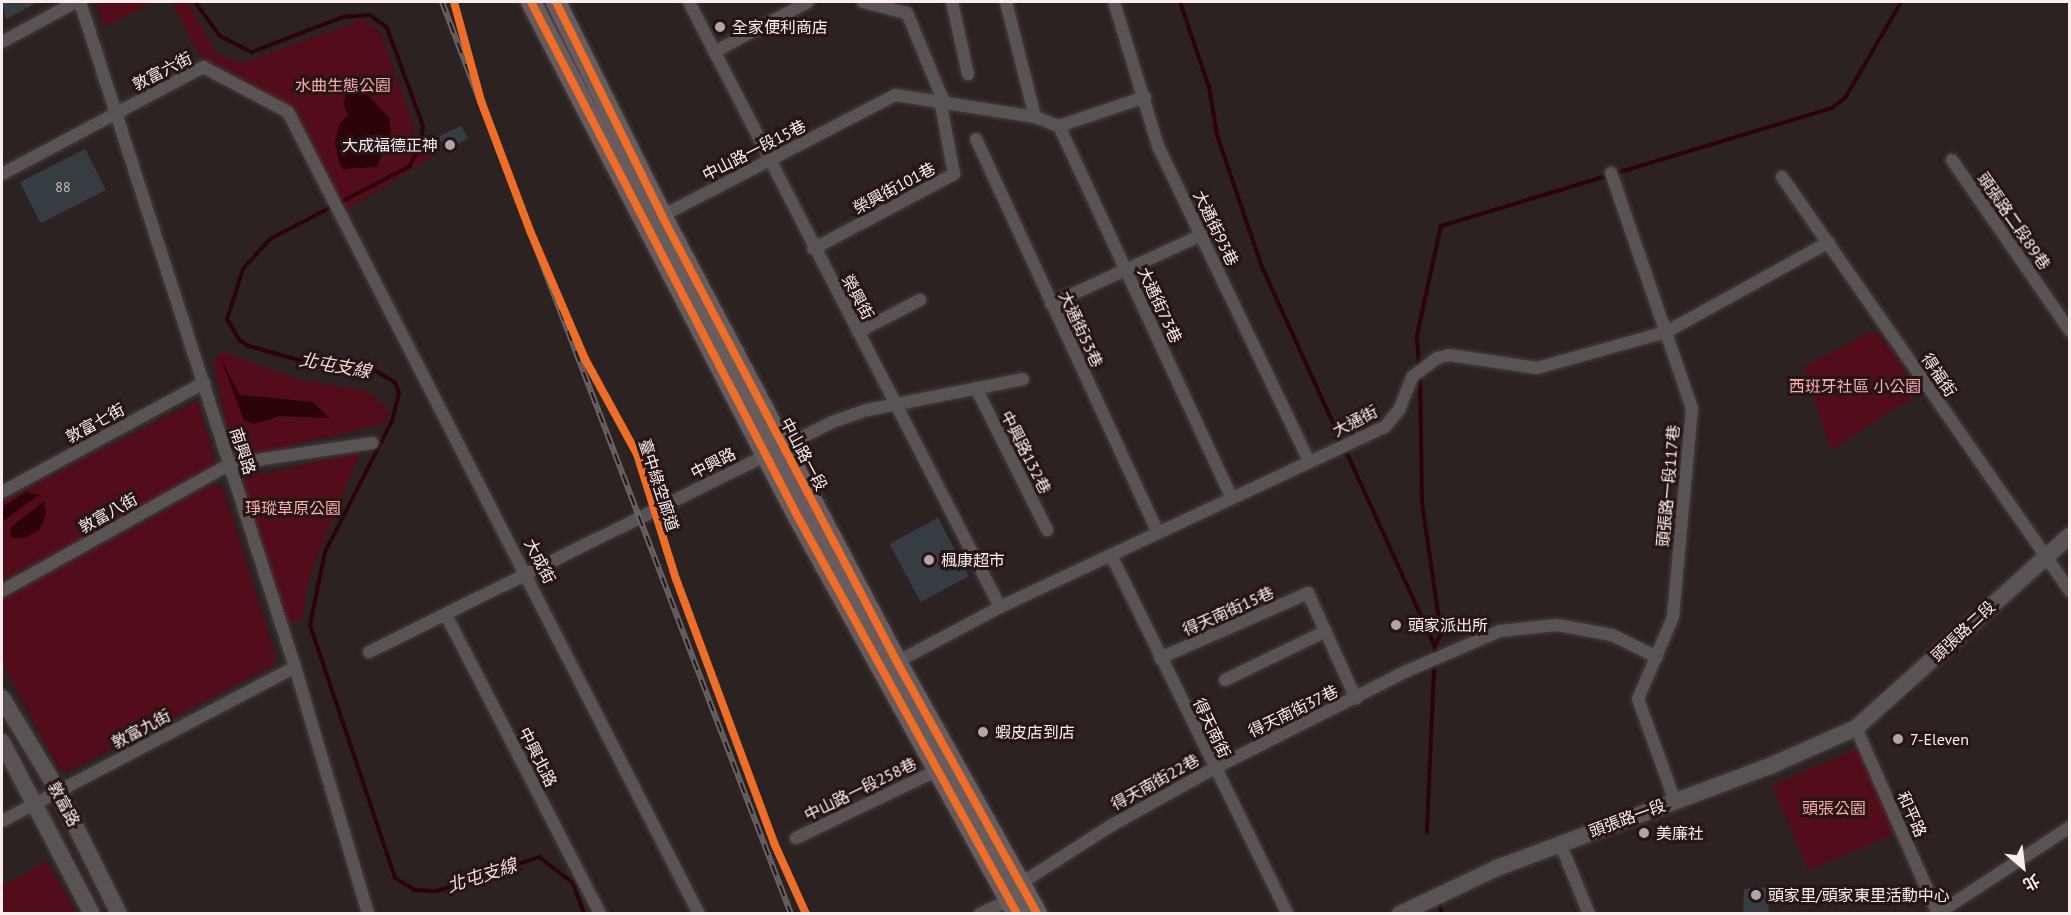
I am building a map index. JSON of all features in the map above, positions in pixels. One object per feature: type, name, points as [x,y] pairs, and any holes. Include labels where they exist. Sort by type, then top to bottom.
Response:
[{"type":"main road","name":"中山路一段","points":[[531,2],[653,221],[784,445],[938,770],[1016,899],[1037,914]]},
{"type":"main road","name":"中山路一段","points":[[556,2],[653,221],[766,455],[889,667],[1016,899]]},
{"type":"street","points":[[2,42],[78,2]]},
{"type":"street","name":"南興路","points":[[78,2],[118,112],[295,667],[368,914]]},
{"type":"street","name":"榮興街","points":[[689,2],[768,162],[1000,607]]},
{"type":"street","points":[[714,52],[808,2]]},
{"type":"street","points":[[863,2],[907,13],[941,100]]},
{"type":"street","points":[[952,2],[968,74]]},
{"type":"street","points":[[1006,2],[1035,117]]},
{"type":"street","name":"大通街93巷","points":[[1114,2],[1145,97],[1158,146],[1309,461]]},
{"type":"street","name":"敦富六街","points":[[2,174],[203,67],[288,112],[346,226]]},
{"type":"street","name":"中山路一段15巷","points":[[653,221],[896,95],[941,100],[1035,117],[1059,126]]},
{"type":"street","points":[[1059,126],[1145,97]]},
{"type":"street","name":"榮興街101巷","points":[[813,249],[954,174],[941,100]]},
{"type":"street","name":"大通街73巷","points":[[1059,126],[1232,497]]},
{"type":"street","name":"大通街53巷","points":[[976,139],[1158,532]]},
{"type":"street","name":"頭張路二段89巷","points":[[1952,160],[2070,331]]},
{"type":"street","name":"頭張路一段117巷","points":[[1611,173],[1692,408],[1672,617],[1638,699],[1675,801]]},
{"type":"street","name":"得福街","points":[[1782,177],[2044,557],[2070,591]]},
{"type":"street","name":"大成街","points":[[346,226],[529,575],[699,914]]},
{"type":"street","points":[[1051,304],[1202,235]]},
{"type":"street","name":"大通街","points":[[889,667],[1000,607],[1385,427],[1399,410],[1416,373],[1449,355],[1537,368],[1666,332],[1829,242]]},
{"type":"street","points":[[858,332],[920,300]]},
{"type":"street","name":"中興路","points":[[369,652],[529,575],[835,421],[896,404],[1023,379]]},
{"type":"street","name":"敦富七街","points":[[2,492],[204,383]]},
{"type":"street","name":"中興路132巷","points":[[976,388],[1047,530]]},
{"type":"street","points":[[230,464],[372,443]]},
{"type":"street","name":"敦富八街","points":[[2,591],[230,464]]},
{"type":"street","name":"頭張路二段","points":[[1856,728],[2070,534]]},
{"type":"street","name":"得天南街","points":[[1111,555],[1213,769],[1288,914]]},
{"type":"street","name":"得天南街37巷","points":[[1308,593],[1356,699]]},
{"type":"street","name":"得天南街15巷","points":[[1160,658],[1308,593]]},
{"type":"street","name":"中興北路","points":[[446,615],[600,914]]},
{"type":"street","name":"得天南街37巷","points":[[1213,769],[1390,681],[1500,631],[1557,625],[1612,635],[1657,657]]},
{"type":"street","points":[[1225,680],[1326,631]]},
{"type":"street","name":"敦富九街","points":[[2,821],[295,667]]},
{"type":"street","name":"敦富路","points":[[2,698],[58,791],[119,914]]},
{"type":"street","name":"頭張路一段","points":[[1400,914],[1456,884],[1675,801],[1856,728]]},
{"type":"street","name":"和平路","points":[[1856,728],[1937,913]]},
{"type":"street","name":"敦富路","points":[[2,742],[36,803],[92,914]]},
{"type":"street","name":"得天南街22巷","points":[[980,914],[1016,899],[1112,825],[1213,769]]},
{"type":"street","name":"中山路一段258巷","points":[[796,838],[938,770]]},
{"type":"street","points":[[1937,913],[2070,828]]},
{"type":"street","points":[[1560,843],[1588,914]]},
{"type":"green space","points":[[95,2],[154,2],[104,27]]},
{"type":"green space","name":"水曲生態公園","points":[[171,2],[188,2],[216,53],[242,63],[364,19],[381,33],[413,124],[416,146],[434,144],[432,157],[345,211],[298,114],[200,56]]},
{"type":"green space","name":"西班牙社區 小公園","points":[[1871,331],[1879,333],[1916,386],[1915,396],[1831,450],[1804,367]]},
{"type":"green space","points":[[223,352],[298,379],[369,391],[390,411],[385,423],[244,457],[241,447],[235,449],[226,424],[213,359]]},
{"type":"green space","points":[[197,400],[217,467],[2,582],[2,502]]},
{"type":"green space","name":"琤瑽草原公園","points":[[361,452],[310,574],[301,621],[288,621],[242,478]]},
{"type":"green space","points":[[213,484],[223,487],[276,658],[272,666],[68,772],[58,768],[2,662],[2,600]]},
{"type":"green space","name":"頭張公園","points":[[1861,747],[1897,833],[1808,871],[1772,785]]},
{"type":"green space","points":[[47,861],[76,913],[2,913],[2,886]]},
{"type":"shaded area","points":[[347,93],[368,95],[389,118],[391,131],[377,167],[342,169],[335,141],[340,123],[348,115],[343,103]]},
{"type":"shaded area","points":[[220,357],[240,395],[312,402],[330,418],[280,416],[254,424],[244,420]]},
{"type":"shaded area","points":[[26,492],[39,495],[2,522],[4,506]]},
{"type":"shaded area","points":[[44,501],[46,514],[40,529],[25,538],[11,538],[10,528]]},
{"type":"building","points":[[2,2],[38,2],[6,19]]},
{"type":"building","name":"大成福德正神","points":[[461,126],[468,138],[447,151],[438,137]]},
{"type":"building","points":[[85,149],[106,190],[41,223],[20,182]]},
{"type":"building","name":"楓康超市","points":[[938,518],[969,576],[920,602],[889,544]]},
{"type":"building","name":"頭家里/頭家東里活動中心","points":[[1767,887],[1769,914],[1743,913],[1744,889]]},
{"type":"waterway","name":"北屯支線","points":[[195,2],[220,36],[252,52],[343,17],[370,15],[387,28],[423,126],[421,143],[410,166],[270,239],[243,269],[227,319],[239,340],[249,346],[309,363],[373,369],[395,383],[399,393],[392,421],[325,552],[310,625],[395,878],[415,890],[437,891],[539,857],[573,883],[584,914]]},
{"type":"waterway","points":[[1180,2],[1209,87],[1217,135],[1262,267],[1435,646],[1427,832]]},
{"type":"waterway","points":[[1419,367],[1417,335],[1441,226],[1832,108],[1845,98],[1901,2]]},
{"type":"waterway","points":[[1420,374],[1422,503],[1441,634],[1435,646]]},
{"type":"waterway","points":[[1438,900],[1442,914]]},
{"type":"railway","points":[[442,2],[791,914]]},
{"type":"cycle path","name":"臺中綠空廊道","points":[[454,2],[481,101],[531,233],[585,359],[637,454],[676,579],[774,843],[806,914]]},
{"type":"cycle path","points":[[531,2],[798,517],[1017,914]]},
{"type":"cycle path","points":[[556,2],[662,216],[897,662],[1037,914]]},
{"type":"place","name":"全家便利商店","points":[[720,27]]},
{"type":"place","name":"大成福德正神","points":[[450,145]]},
{"type":"place","name":"楓康超市","points":[[929,560]]},
{"type":"place","name":"頭家派出所","points":[[1396,625]]},
{"type":"place","name":"蝦皮店到店","points":[[983,732]]},
{"type":"place","name":"7-Eleven","points":[[1898,739]]},
{"type":"place","name":"美廉社","points":[[1644,833]]},
{"type":"place","name":"頭家里/頭家東里活動中心","points":[[1756,895]]}]
